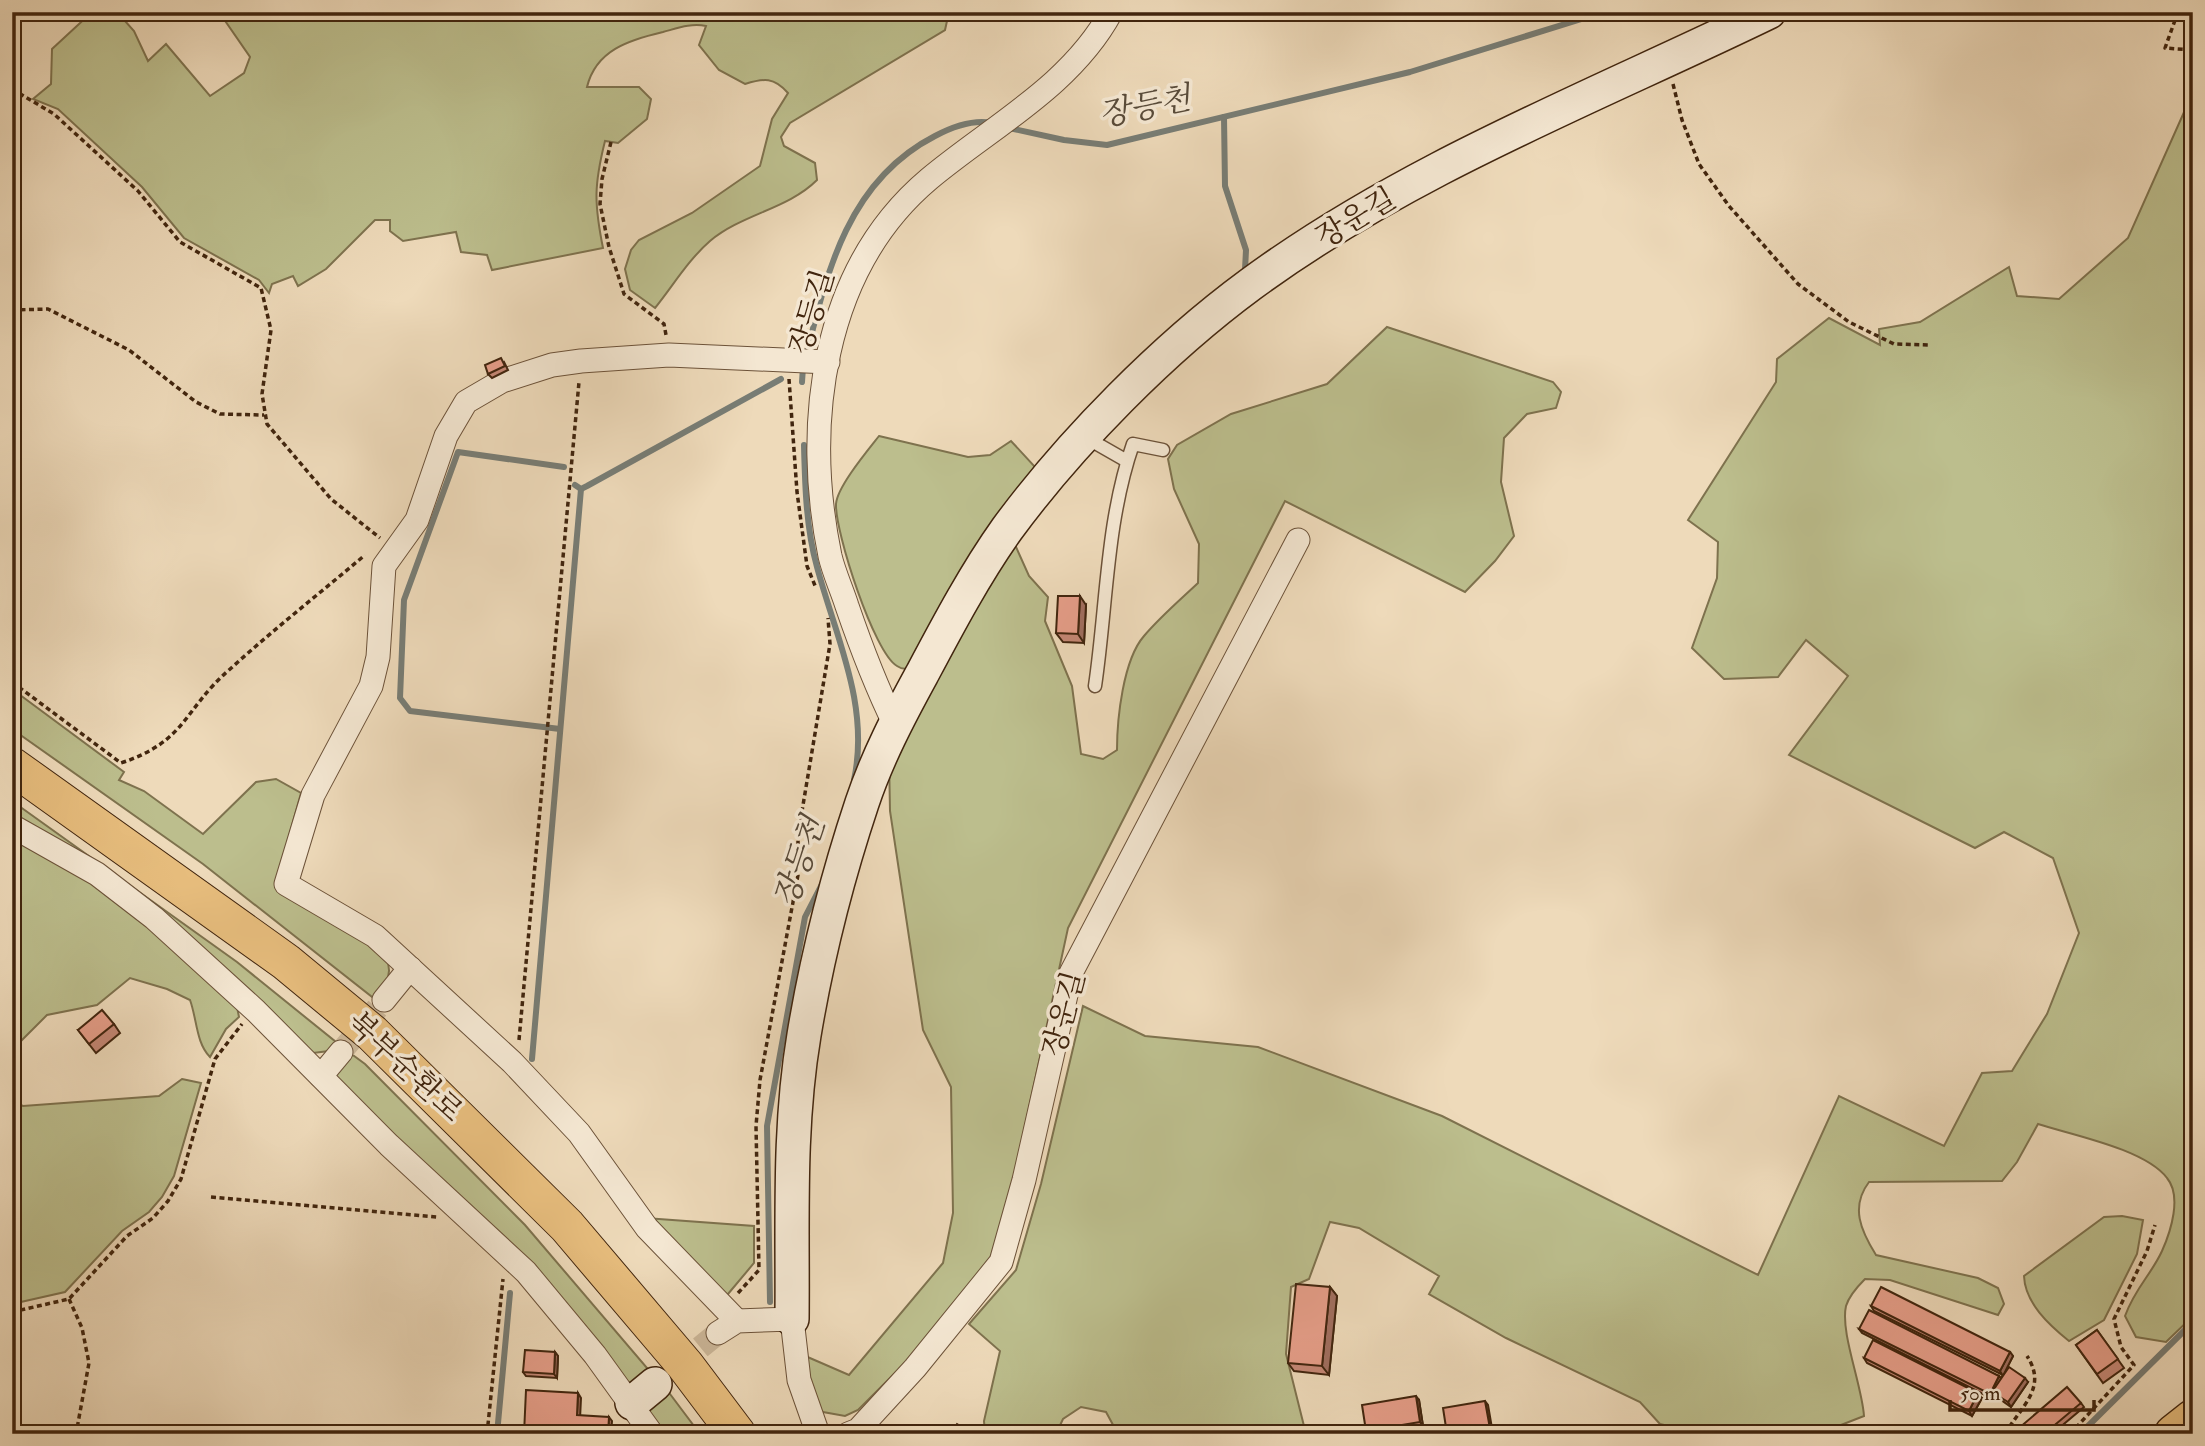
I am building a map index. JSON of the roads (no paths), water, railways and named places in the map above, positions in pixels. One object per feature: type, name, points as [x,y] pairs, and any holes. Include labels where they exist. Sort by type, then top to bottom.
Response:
[{"type":"highway","points":[[2174,1434],[2193,1419]]},
{"type":"main road","name":"북부순환로","points":[[12,766],[286,962],[372,1033],[567,1226],[740,1432]]},
{"type":"street","name":"장등길","points":[[895,724],[871,676],[831,558],[821,484],[820,399],[804,361],[840,311],[870,243],[894,212],[911,195],[1027,104],[1088,50],[1111,12]]},
{"type":"street","name":"장운길","points":[[818,1434],[799,1380],[792,1319],[792,1156],[804,1037],[826,930],[863,801],[895,724],[943,634],[1007,530],[1085,436],[1151,368],[1251,285],[1352,218],[1455,159],[1769,12]]},
{"type":"street","points":[[792,1319],[728,1327],[647,1228],[579,1133],[512,1062],[375,936],[286,884],[313,795],[371,686],[378,657],[384,566],[417,520],[446,436],[466,402],[502,382],[552,366],[581,361],[669,355],[804,361]]},
{"type":"street","name":"장운길","points":[[848,1434],[858,1430],[915,1368],[1001,1262],[1024,1180],[1071,973],[1298,540]]},
{"type":"street","points":[[12,825],[97,874],[154,918],[256,1011],[506,1252],[644,1393],[652,1434]]},
{"type":"street","points":[[384,1000],[410,968]]},
{"type":"street","points":[[321,1076],[341,1052]]},
{"type":"lane","points":[[1085,436],[1127,461]]},
{"type":"lane","points":[[1095,686],[1105,620],[1111,528],[1127,461],[1133,444],[1163,450]]},
{"type":"waterway","name":"장등천","points":[[1009,128],[1064,140],[1107,145],[1410,72],[1604,12]]},
{"type":"waterway","points":[[1224,117],[1225,186],[1246,250],[1245,270]]},
{"type":"waterway","name":"장등천","points":[[806,357],[833,260],[862,202],[882,177],[906,155],[935,136],[970,123],[992,123]]},
{"type":"waterway","name":"장등천","points":[[802,382],[803,367]]},
{"type":"waterway","points":[[575,485],[581,489],[587,486],[781,379]]},
{"type":"waterway","name":"장등천","points":[[804,445],[810,537],[854,698],[858,725],[854,780]]},
{"type":"waterway","points":[[560,729],[410,711],[400,698],[404,600],[458,452],[564,467]]},
{"type":"waterway","points":[[532,1059],[581,489]]},
{"type":"waterway","name":"장등천","points":[[770,1302],[767,1126],[805,917],[822,884]]},
{"type":"waterway","points":[[497,1434],[510,1293]]},
{"type":"waterway","points":[[2080,1434],[2193,1322]]},
{"type":"tunnel","points":[[341,1052],[384,1000]]},
{"type":"tunnel","points":[[674,1369],[718,1333]]}]
